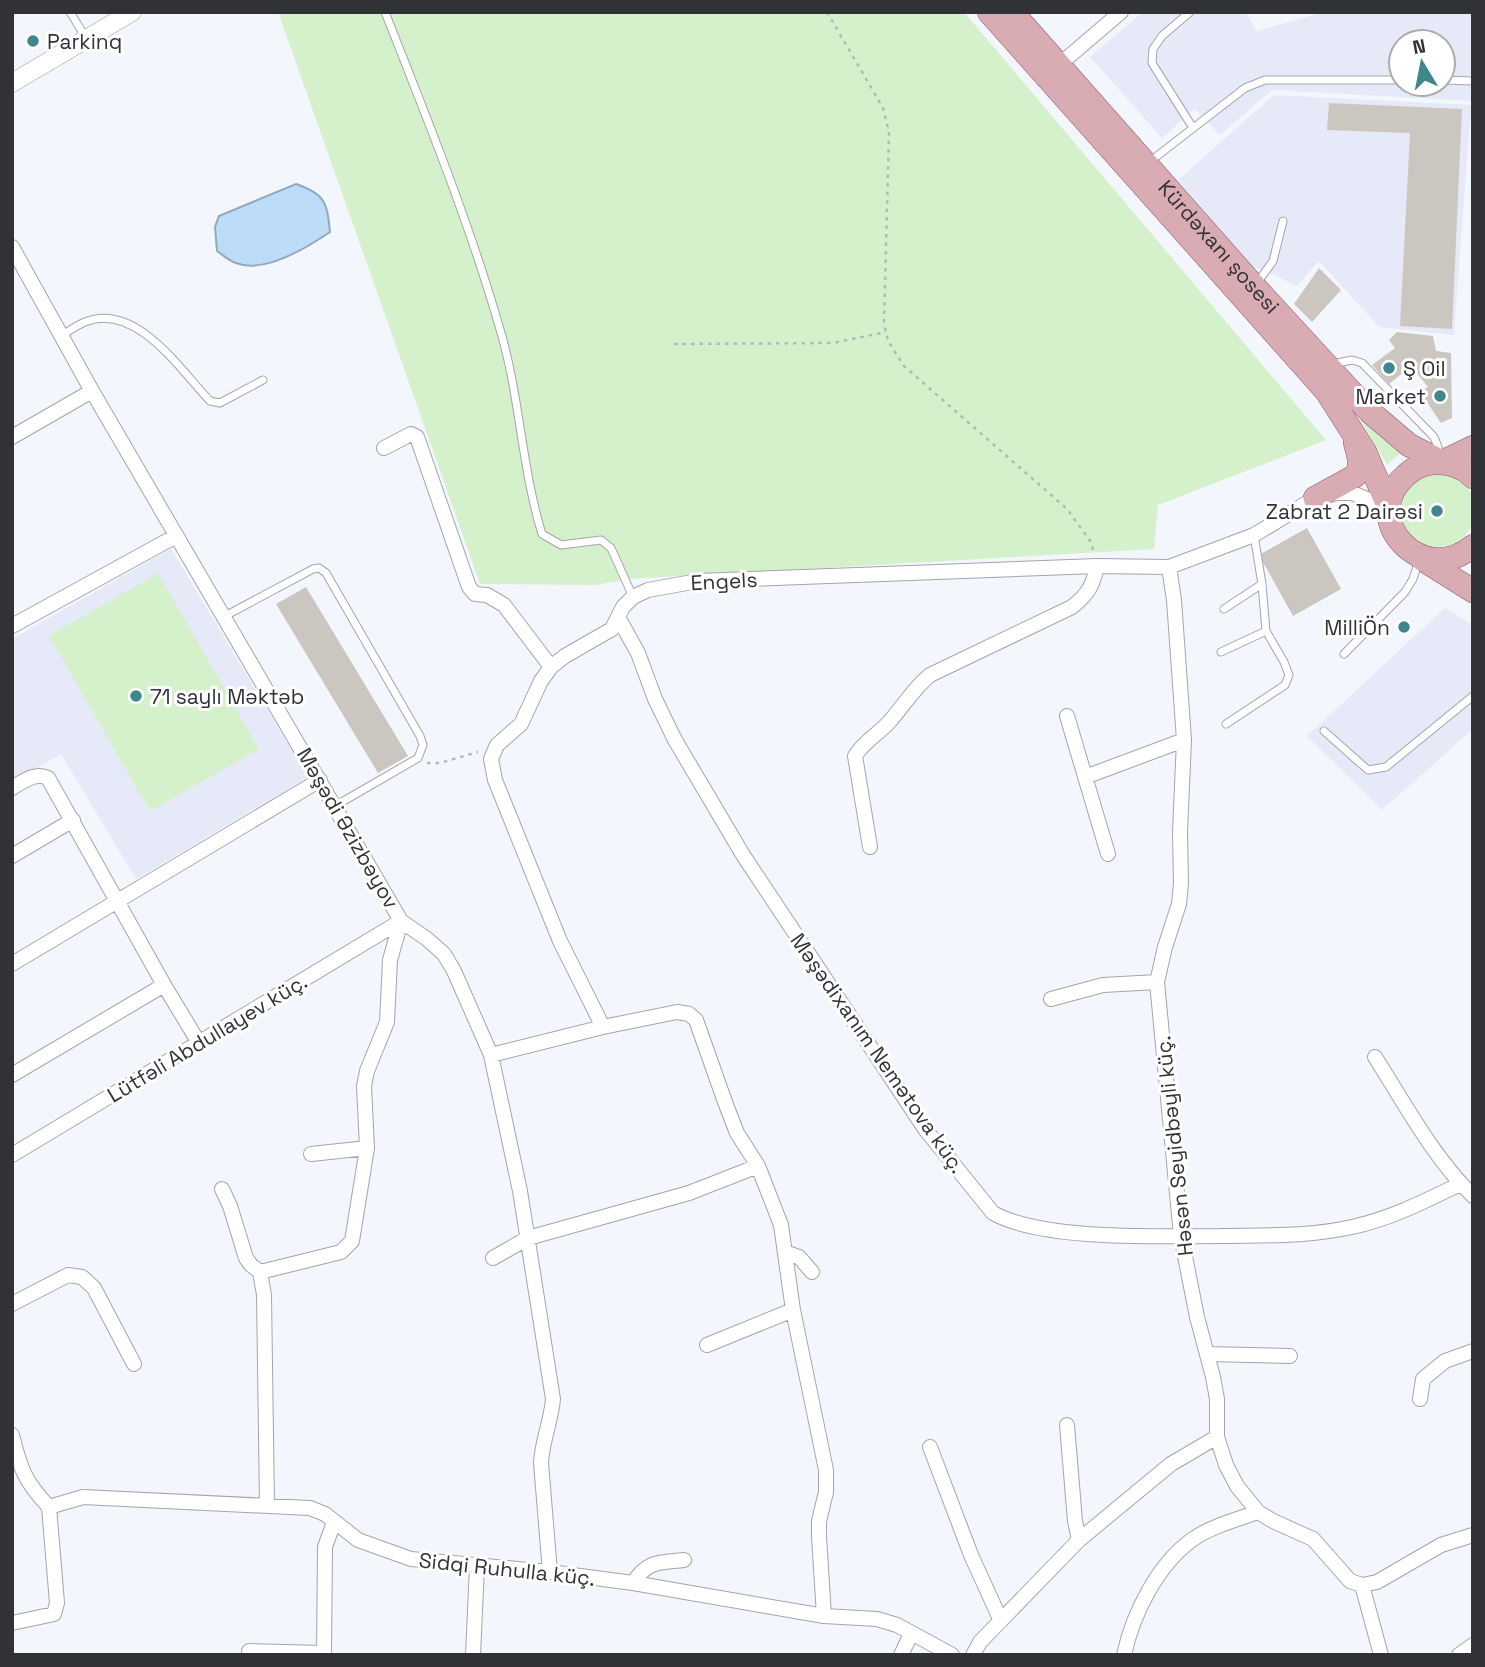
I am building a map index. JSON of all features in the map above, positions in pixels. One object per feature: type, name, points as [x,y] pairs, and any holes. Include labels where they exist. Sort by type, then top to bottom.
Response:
[{"type":"main road","points":[[989,12],[1327,392],[1352,429],[1370,463],[1389,508],[1390,523],[1396,537],[1406,549],[1473,591]]},
{"type":"main road","name":"Kürdəxanı şosesi","points":[[1012,12],[1254,286],[1369,411],[1409,445],[1442,462],[1457,466],[1473,477]]},
{"type":"main road","points":[[1315,498],[1355,477],[1359,470],[1360,463],[1352,429]]},
{"type":"main road","points":[[1389,508],[1397,486],[1412,469],[1427,463],[1442,462],[1473,447]]},
{"type":"main road","points":[[1420,557],[1450,559],[1473,546]]},
{"type":"street","points":[[12,83],[132,12]]},
{"type":"street","points":[[1059,65],[1121,12]]},
{"type":"street","name":"Məşədi Əzizbəyov","points":[[12,247],[17,265],[225,616],[401,921],[444,954],[491,1055],[528,1238],[553,1399],[552,1420],[542,1445],[541,1463],[550,1572]]},
{"type":"street","points":[[12,437],[92,391]]},
{"type":"street","points":[[383,448],[411,434],[417,437],[469,587],[475,594],[487,595],[504,605],[551,667]]},
{"type":"street","points":[[1315,498],[1352,493],[1389,508]]},
{"type":"street","name":"Engels","points":[[633,597],[648,590],[698,581],[1097,566],[1169,567],[1254,535],[1315,498]]},
{"type":"street","points":[[12,626],[176,536]]},
{"type":"street","points":[[870,847],[855,756],[859,749],[889,722],[918,685],[930,675],[1072,607],[1088,594],[1097,566]]},
{"type":"street","name":"Həsən Seyidbəyli küç.","points":[[1169,567],[1174,600],[1184,740],[1179,904],[1164,947],[1157,982],[1181,1236],[1194,1305],[1217,1399],[1217,1437],[1231,1475],[1249,1503],[1273,1521],[1313,1539],[1350,1581],[1362,1585]]},
{"type":"street","points":[[603,1027],[560,941],[495,780],[491,759],[497,745],[521,724],[541,681],[551,667],[612,629],[633,597]]},
{"type":"street","name":"Məşədixanım Nemətova küç.","points":[[618,617],[638,653],[655,699],[676,740],[743,855],[925,1129],[993,1213],[1008,1221],[1041,1228],[1089,1233],[1293,1236],[1353,1227],[1414,1207],[1460,1184]]},
{"type":"street","points":[[1067,716],[1108,854]]},
{"type":"street","points":[[1085,777],[1184,740]]},
{"type":"street","points":[[12,788],[33,776],[48,778],[199,1043]]},
{"type":"street","points":[[12,964],[320,780]]},
{"type":"street","points":[[12,856],[73,820]]},
{"type":"street","points":[[260,1272],[341,1252],[352,1241],[367,1148],[364,1086],[387,1022],[390,960],[401,921]]},
{"type":"street","name":"Lütfəli Abdullayev küç.","points":[[12,1154],[401,921]]},
{"type":"street","points":[[1051,999],[1103,985],[1157,982]]},
{"type":"street","points":[[12,1074],[164,985]]},
{"type":"street","points":[[491,1055],[677,1012],[689,1014],[696,1020],[737,1133],[758,1166],[781,1225],[793,1310],[826,1469],[826,1492],[819,1521],[824,1616]]},
{"type":"street","points":[[1375,1057],[1460,1184],[1473,1196]]},
{"type":"street","points":[[311,1154],[367,1148]]},
{"type":"street","points":[[494,1258],[528,1238],[689,1193],[758,1166]]},
{"type":"street","points":[[222,1189],[246,1258],[260,1272],[264,1295],[267,1506]]},
{"type":"street","points":[[785,1252],[799,1257],[812,1272]]},
{"type":"street","points":[[12,1304],[68,1275],[82,1277],[94,1288],[134,1364]]},
{"type":"street","points":[[707,1345],[793,1310]]},
{"type":"street","points":[[1420,1399],[1423,1379],[1445,1361],[1473,1351]]},
{"type":"street","points":[[1207,1354],[1290,1356]]},
{"type":"street","points":[[1067,1425],[1079,1540]]},
{"type":"street","points":[[12,1435],[20,1468],[48,1507],[57,1603],[54,1614],[12,1623]]},
{"type":"street","points":[[973,1655],[981,1642],[1079,1540],[1171,1464],[1217,1437]]},
{"type":"street","points":[[930,1447],[971,1555],[1002,1621]]},
{"type":"street","name":"Sidqi Ruhulla küç.","points":[[48,1507],[83,1497],[310,1508],[325,1514],[358,1540],[411,1559],[550,1572],[633,1583],[824,1616],[877,1619],[897,1625],[952,1655]]},
{"type":"street","points":[[1124,1655],[1134,1620],[1159,1575],[1178,1553],[1193,1539],[1217,1526],[1258,1512]]},
{"type":"street","points":[[249,1651],[324,1654],[326,1547],[334,1522]]},
{"type":"street","points":[[1381,1655],[1362,1585],[1377,1582],[1441,1545],[1473,1535]]},
{"type":"street","points":[[633,1583],[642,1569],[653,1564],[684,1560]]},
{"type":"street","points":[[473,1655],[477,1566]]},
{"type":"street","points":[[901,1655],[911,1634]]},
{"type":"street","points":[[1459,1655],[1473,1645]]},
{"type":"lane","points":[[70,12],[86,39]]},
{"type":"lane","points":[[385,12],[445,163],[500,328],[535,512],[542,534],[561,545],[601,540],[611,548],[633,597]]},
{"type":"lane","points":[[1190,12],[1162,36],[1153,49],[1152,63],[1193,128]]},
{"type":"lane","points":[[1148,164],[1245,88],[1265,80],[1387,80]]},
{"type":"lane","points":[[1254,286],[1273,261],[1283,221]]},
{"type":"lane","points":[[61,336],[86,321],[108,319],[134,326],[153,338],[210,401],[220,403],[263,380]]},
{"type":"lane","points":[[1226,724],[1285,685],[1289,675],[1266,631],[1254,535]]},
{"type":"lane","points":[[1344,654],[1405,592],[1413,579],[1420,557]]},
{"type":"lane","points":[[225,616],[313,569],[319,568],[326,573],[423,745],[418,758],[335,806]]},
{"type":"lane","points":[[1224,609],[1262,584]]},
{"type":"lane","points":[[1221,652],[1266,631]]},
{"type":"lane","points":[[1324,731],[1368,771],[1376,771],[1387,767],[1473,695]]},
{"type":"path","points":[[827,12],[883,108],[889,132],[884,323],[888,341],[904,366],[1067,509],[1091,542],[1097,566]]},
{"type":"path","points":[[674,344],[833,343],[886,332]]},
{"type":"path","points":[[418,758],[433,764],[472,753],[495,751]]},
{"type":"shaded area","points":[[1143,12],[1246,12],[1256,31],[1325,12],[1473,12],[1473,101],[1418,98],[1457,98],[1457,28],[1387,28],[1387,96],[1272,90],[1220,135],[1195,109],[1162,138],[1090,57]]},
{"type":"shaded area","points":[[1274,95],[1471,105],[1454,335],[1379,327],[1319,261],[1296,287],[1278,276],[1252,267],[1178,180]]},
{"type":"shaded area","name":"71 saylı Məktəb","points":[[171,549],[308,777],[136,879],[61,754],[12,782],[12,639]]},
{"type":"shaded area","points":[[1445,608],[1473,625],[1473,729],[1382,810],[1307,736]]},
{"type":"green space","points":[[278,12],[964,12],[1326,440],[1158,505],[1154,549],[629,579],[595,585],[480,584]]},
{"type":"green space","points":[[1353,407],[1402,452],[1387,465]]},
{"type":"green space","name":"Zabrat 2 Dairəsi","points":[[1438,473],[1459,479],[1469,489],[1475,510],[1469,531],[1459,541],[1438,547],[1417,541],[1407,531],[1401,510],[1407,489],[1417,479]]},
{"type":"green space","points":[[158,573],[259,749],[150,811],[49,636]]},
{"type":"water","points":[[296,184],[323,200],[328,213],[330,232],[285,257],[259,265],[236,263],[217,251],[215,227],[219,216]]},
{"type":"building","points":[[1329,103],[1462,109],[1452,329],[1400,326],[1410,133],[1327,130]]},
{"type":"building","points":[[1319,268],[1341,290],[1312,322],[1294,304]]},
{"type":"building","points":[[1397,332],[1433,336],[1436,351],[1451,353],[1452,418],[1441,423],[1420,392],[1428,387],[1411,366],[1389,384],[1372,365],[1395,348],[1389,340]]},
{"type":"building","points":[[1307,528],[1341,589],[1293,616],[1259,555]]},
{"type":"building","points":[[306,587],[408,756],[378,773],[276,604]]},
{"type":"place","name":"Parkinq","points":[[33,41]]},
{"type":"place","name":"Ş Oil","points":[[1389,368]]},
{"type":"place","name":"Market","points":[[1440,396]]},
{"type":"place","name":"Zabrat 2 Dairəsi","points":[[1437,511]]},
{"type":"place","name":"MilliÖn","points":[[1404,627]]},
{"type":"place","name":"71 saylı Məktəb","points":[[136,696]]}]
